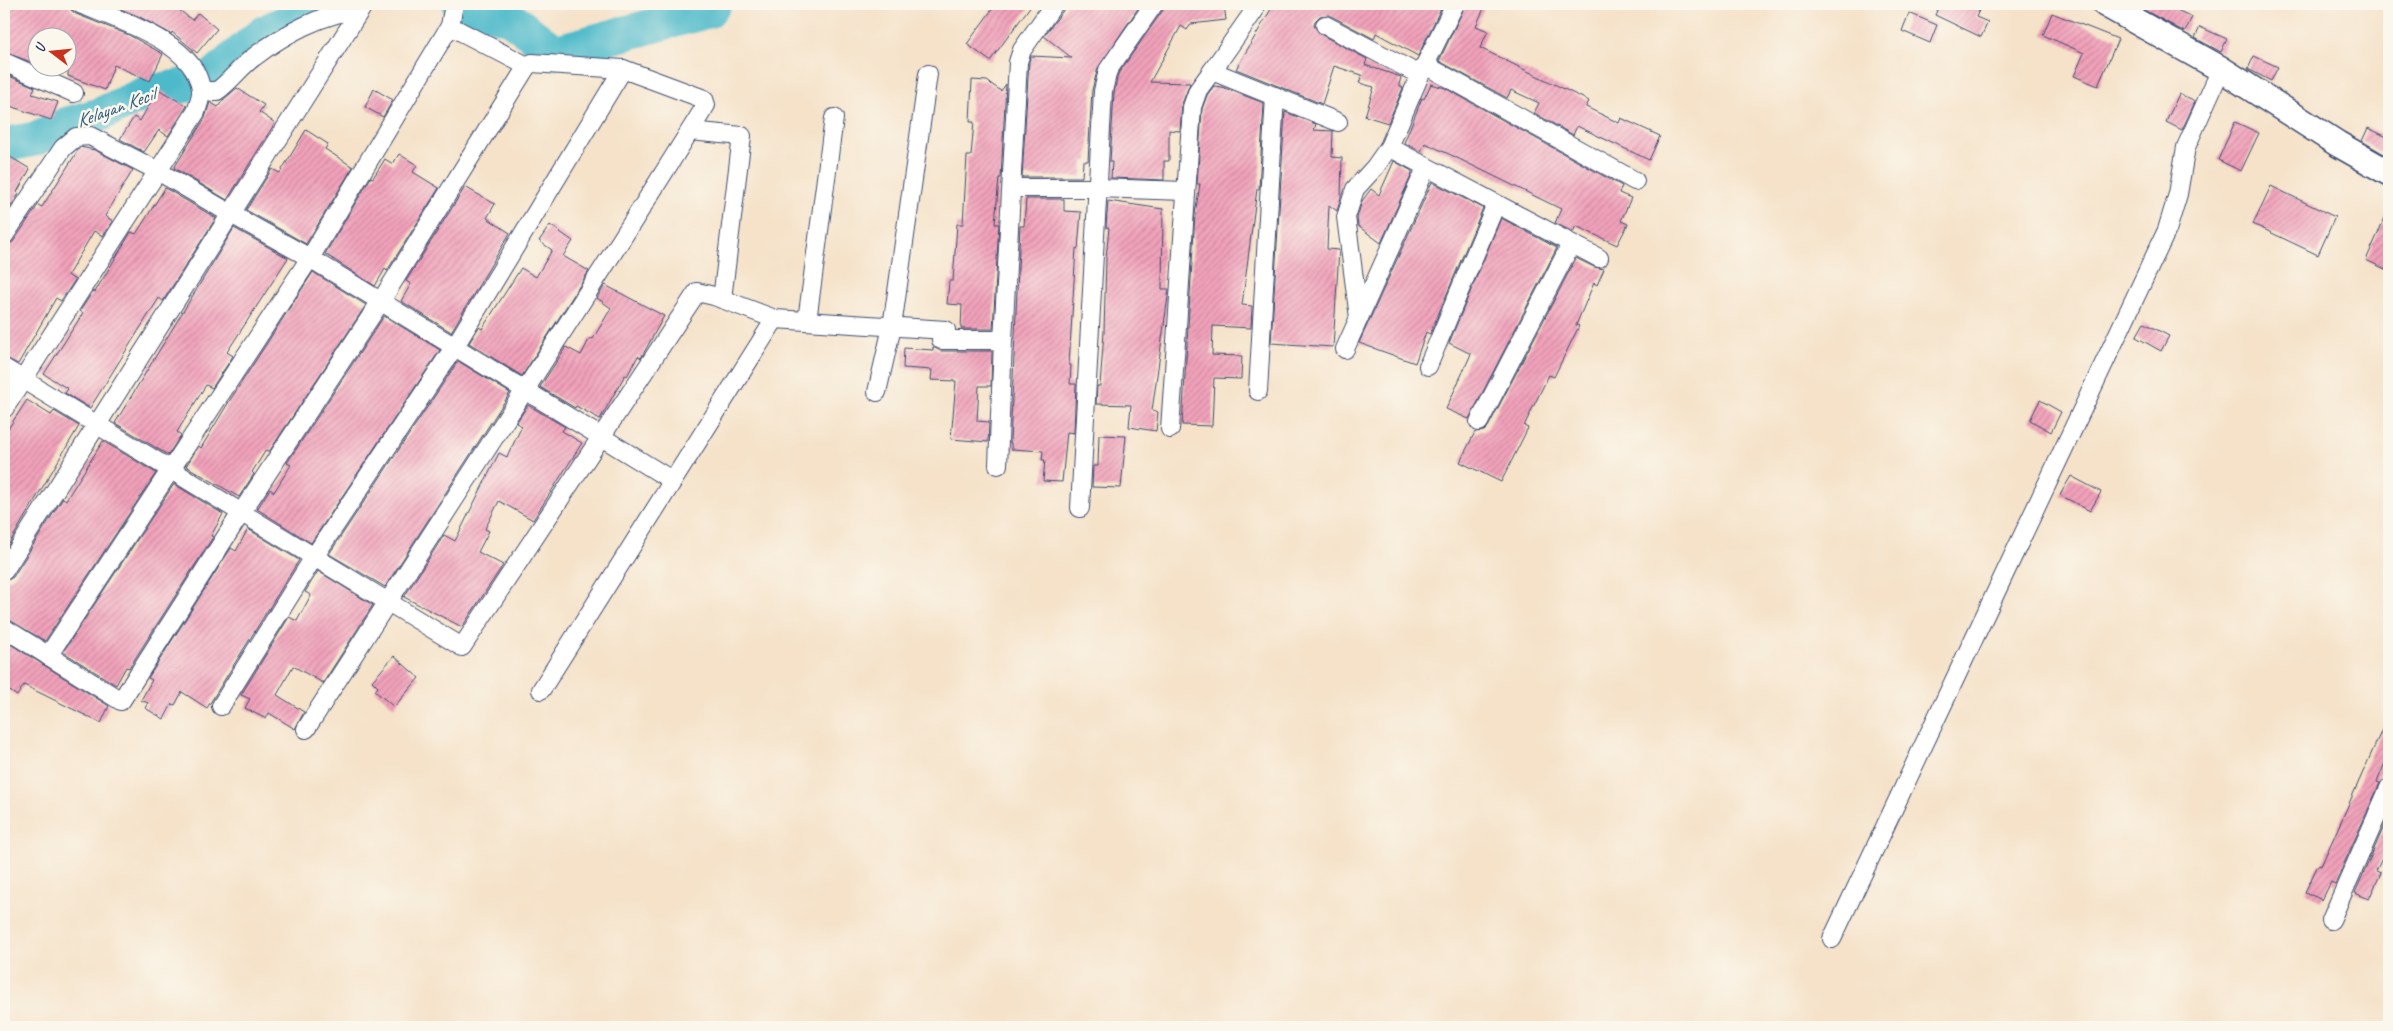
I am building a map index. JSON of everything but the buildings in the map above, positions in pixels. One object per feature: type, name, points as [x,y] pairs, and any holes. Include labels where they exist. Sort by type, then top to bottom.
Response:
[{"type":"street","points":[[4,409],[156,170],[196,112],[202,91],[197,72],[170,44],[80,4]]},
{"type":"street","points":[[48,656],[310,258],[450,26],[454,4]]},
{"type":"street","points":[[998,466],[1002,340],[1018,62],[1022,50],[1054,4]]},
{"type":"street","points":[[1080,508],[1100,123],[1108,70],[1154,4]]},
{"type":"street","points":[[1358,318],[1346,217],[1355,189],[1375,167],[1388,147],[1422,70],[1455,4]]},
{"type":"street","points":[[2105,4],[2221,69],[2338,144],[2389,173]]},
{"type":"street","points":[[1170,429],[1192,107],[1198,90],[1212,71],[1252,6]]},
{"type":"street","points":[[4,571],[362,9],[347,10],[300,28],[252,58],[217,92],[202,91]]},
{"type":"street","points":[[1325,25],[1422,70],[1635,180]]},
{"type":"street","points":[[450,26],[527,66]]},
{"type":"street","points":[[4,62],[74,93]]},
{"type":"street","points":[[4,628],[121,701],[381,300],[527,66],[532,63],[623,69],[704,99],[706,105],[598,278],[306,729]]},
{"type":"street","points":[[221,706],[314,557],[455,346],[623,69]]},
{"type":"street","points":[[1832,940],[2167,230],[2178,194],[2186,148],[2221,69]]},
{"type":"street","points":[[1212,71],[1338,122]]},
{"type":"street","points":[[877,392],[892,327],[928,74]]},
{"type":"street","points":[[1258,391],[1275,96]]},
{"type":"street","points":[[806,321],[834,118]]},
{"type":"street","points":[[690,131],[742,136],[722,299]]},
{"type":"street","points":[[4,236],[63,148],[76,137],[90,136],[156,170],[381,300],[673,481]]},
{"type":"street","points":[[1388,147],[1599,258]]},
{"type":"street","points":[[1345,349],[1426,168]]},
{"type":"street","points":[[1012,188],[1185,191]]},
{"type":"street","points":[[1428,366],[1496,204]]},
{"type":"street","points":[[1479,422],[1571,244]]},
{"type":"street","points":[[4,368],[462,646],[697,292],[722,299],[775,319],[892,327],[944,335],[1002,340]]},
{"type":"street","points":[[541,690],[775,319]]},
{"type":"street","points":[[2331,920],[2389,788]]},
{"type":"waterway","name":"Kelayan Kecil","points":[[4,145],[35,139],[67,124],[99,115],[146,93],[208,81],[263,33],[324,4]]},
{"type":"waterway","name":"Kelayan Kecil","points":[[459,4],[510,18],[555,52],[708,11],[714,4]]}]
